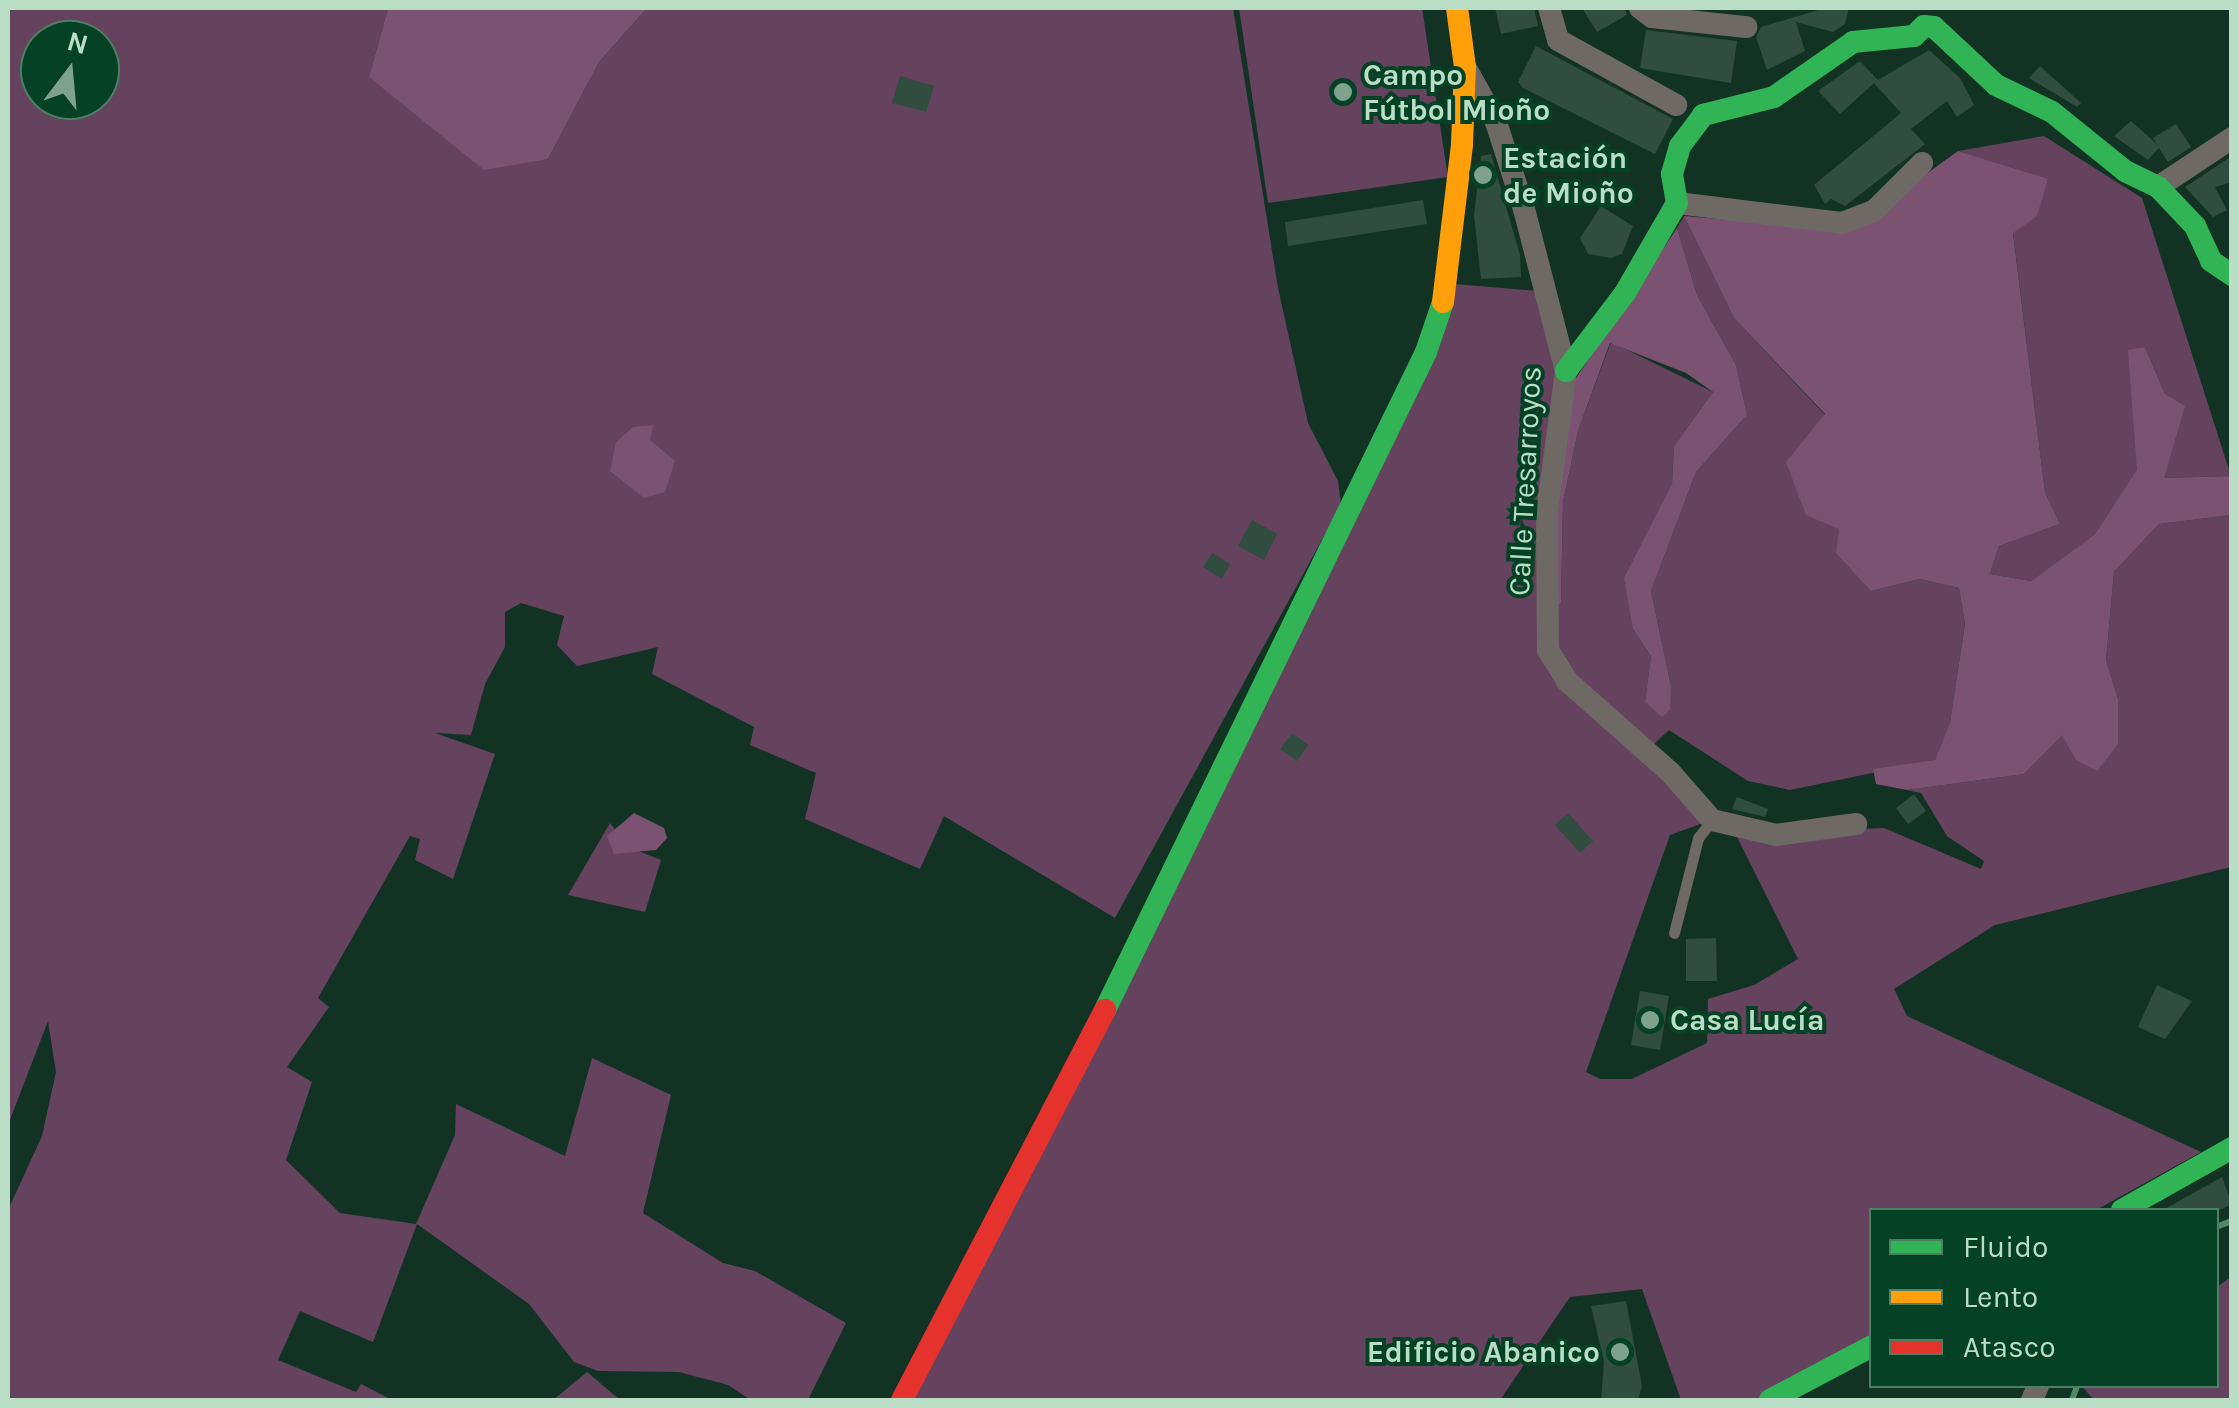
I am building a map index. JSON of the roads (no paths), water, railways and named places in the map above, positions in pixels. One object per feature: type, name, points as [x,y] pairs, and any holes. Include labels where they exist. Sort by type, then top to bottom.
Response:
[{"type":"street","points":[[902,1400],[1146,932],[1426,352],[1443,301],[1465,67],[1457,8]]},
{"type":"street","points":[[1549,8],[1558,40],[1676,105]]},
{"type":"street","points":[[1640,8],[1652,17],[1746,27]]},
{"type":"street","points":[[1566,371],[1625,293],[1677,203],[1672,174],[1680,146],[1704,115],[1774,97],[1853,42],[1914,36],[1920,17],[1996,85],[2052,112],[2125,172],[2158,187],[2196,226],[2211,262],[2232,275]]},
{"type":"street","name":"Calle Tresarroyos","points":[[1465,67],[1496,122],[1524,209],[1566,371],[1547,510],[1548,650],[1567,681],[1670,772],[1712,820]]},
{"type":"street","points":[[2158,187],[2232,138]]},
{"type":"street","points":[[1677,203],[1842,223],[1874,211],[1922,163]]},
{"type":"street","points":[[1712,820],[1776,835],[1856,824]]},
{"type":"street","points":[[2128,1208],[2154,1200],[2232,1148]]},
{"type":"street","points":[[1770,1400],[1869,1348]]},
{"type":"lane","points":[[1674,933],[1698,838],[1712,820]]},
{"type":"waterway","points":[[2219,1226],[2232,1221]]},
{"type":"waterway","points":[[2072,1400],[2076,1388]]},
{"type":"place","name":"Campo Fútbol Mioño","points":[[1343,92]]},
{"type":"place","name":"Estación de Mioño","points":[[1483,175]]},
{"type":"place","name":"Casa Lucía","points":[[1650,1020]]},
{"type":"place","name":"Edificio Abanico","points":[[1620,1352]]}]
